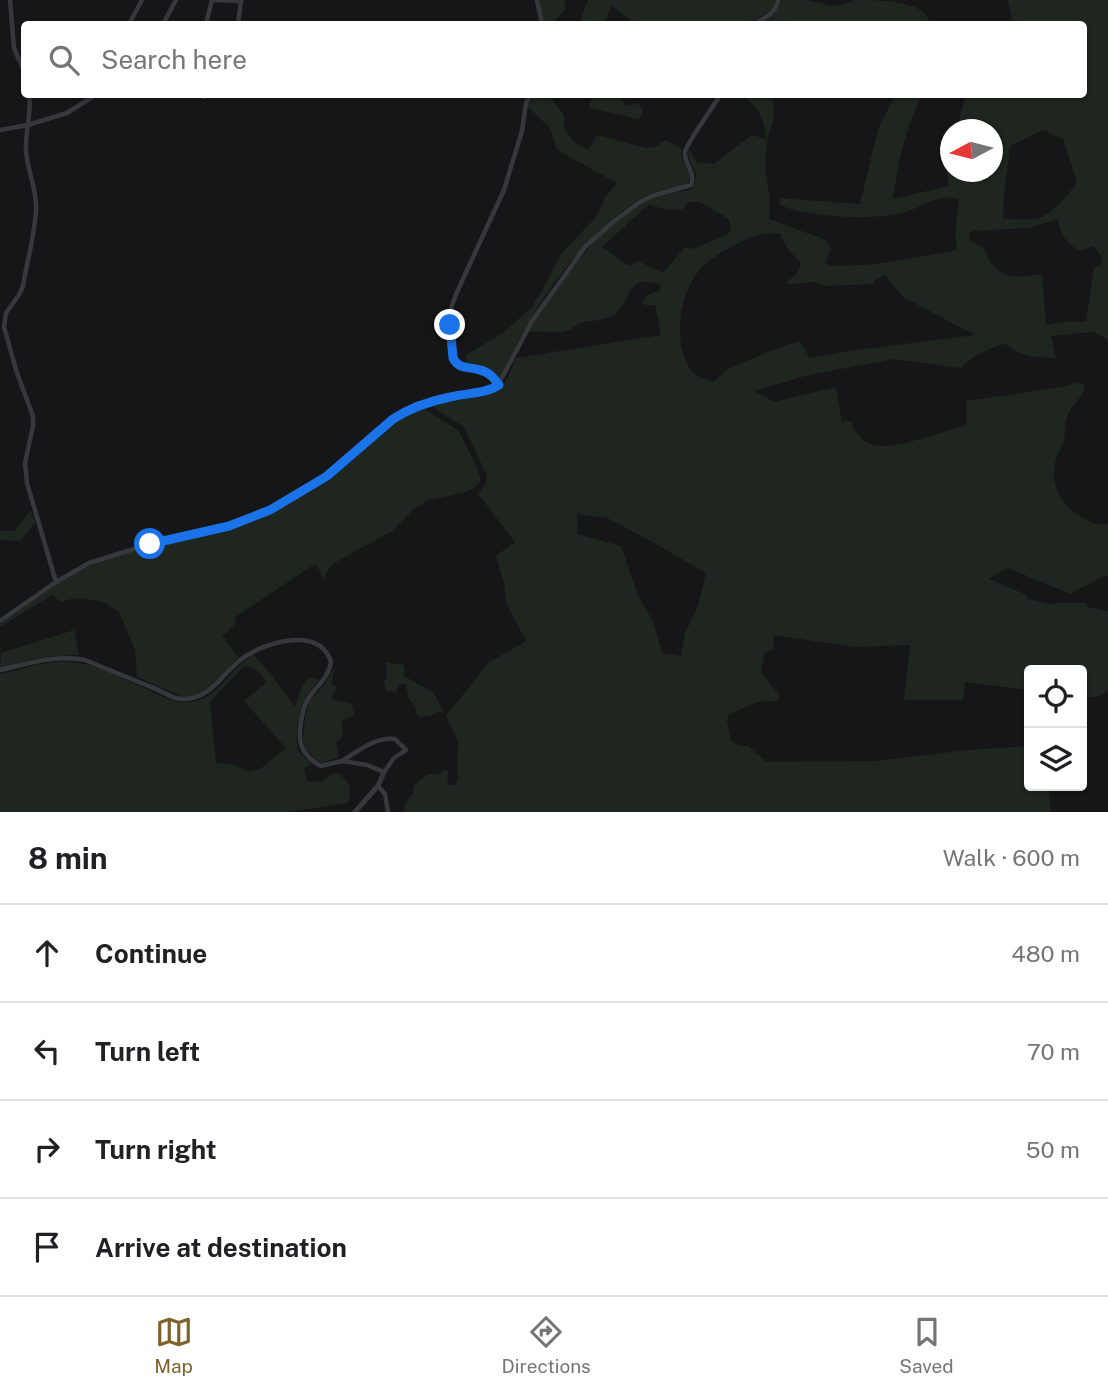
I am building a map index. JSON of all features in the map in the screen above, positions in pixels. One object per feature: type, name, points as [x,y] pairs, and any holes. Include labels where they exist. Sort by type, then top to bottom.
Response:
[{"type":"street","points":[[10,0],[14,48],[21,64]]},
{"type":"street","points":[[131,21],[142,0]]},
{"type":"street","points":[[165,21],[176,0]]},
{"type":"street","points":[[207,21],[213,0],[241,0],[238,21]]},
{"type":"street","points":[[537,0],[541,21]]},
{"type":"street","points":[[759,21],[774,11],[778,0]]},
{"type":"street","points":[[29,98],[26,152],[35,190],[36,214],[21,291],[6,313],[4,327],[33,416],[25,463],[26,473],[29,495],[55,582]]},
{"type":"street","points":[[0,130],[28,125],[66,113],[90,98]]},
{"type":"street","points":[[499,385],[487,373],[456,363],[453,358],[450,314],[457,292],[503,190],[522,131],[529,98]]},
{"type":"street","points":[[0,621],[55,582],[89,563],[152,543],[229,526],[270,510],[327,476],[404,412],[437,400],[488,390],[499,385],[532,321],[585,247],[640,202],[691,185],[693,174],[685,158],[686,149],[718,98]]},
{"type":"street","points":[[0,670],[76,658],[173,697],[196,698],[208,691],[239,661],[255,651],[287,641],[308,641],[324,650],[331,662],[327,676],[306,703],[301,726],[301,746],[306,753],[318,766],[323,766],[342,761],[377,740],[395,739],[406,750],[394,758],[378,786],[355,812]]},
{"type":"street","points":[[342,761],[367,765],[384,772]]},
{"type":"street","points":[[378,786],[385,794],[388,812]]},
{"type":"shaded area","points":[[539,0],[565,0],[565,10],[554,21],[543,21]]},
{"type":"shaded area","points":[[588,0],[775,0],[773,8],[754,21],[631,21],[611,5],[606,21],[580,21]]},
{"type":"shaded area","points":[[780,0],[805,0],[834,6],[853,0],[874,0],[911,6],[921,10],[928,21],[764,21],[777,8]]},
{"type":"shaded area","points":[[1008,0],[1108,0],[1108,341],[1093,332],[1051,336],[1056,358],[1028,356],[1004,343],[976,355],[960,368],[894,359],[808,375],[754,391],[774,402],[836,387],[842,422],[851,421],[863,440],[889,446],[967,425],[966,401],[1076,383],[1084,384],[1083,393],[1067,417],[1054,479],[1058,493],[1072,511],[1092,522],[1108,524],[1108,576],[1070,594],[1008,568],[989,579],[1027,595],[1028,599],[1050,604],[1086,603],[1088,607],[1108,611],[1108,690],[1096,697],[1087,697],[1087,665],[1024,665],[1024,689],[965,682],[963,700],[904,700],[910,645],[854,647],[774,635],[773,649],[764,654],[761,672],[780,696],[777,701],[758,702],[729,714],[727,721],[731,741],[739,746],[748,746],[767,762],[875,761],[1024,746],[1024,791],[1049,791],[1051,812],[404,812],[405,803],[413,793],[413,786],[428,774],[449,771],[449,785],[455,785],[458,780],[458,741],[446,716],[488,663],[526,641],[506,603],[505,587],[496,556],[515,542],[478,494],[485,485],[487,476],[464,427],[431,406],[432,404],[477,397],[499,389],[507,379],[516,358],[661,335],[655,305],[642,303],[649,294],[659,291],[660,284],[649,282],[636,285],[621,307],[608,318],[583,322],[563,332],[529,331],[570,271],[617,221],[645,202],[692,189],[696,176],[689,160],[689,149],[697,162],[714,164],[752,135],[766,139],[760,113],[745,98],[773,98],[774,118],[767,140],[765,166],[770,200],[769,219],[826,240],[831,249],[826,262],[829,266],[909,259],[957,250],[955,233],[959,198],[937,199],[901,213],[857,217],[806,213],[780,205],[779,198],[860,204],[878,129],[894,98],[921,98],[903,146],[893,199],[949,186],[948,182],[1003,182],[1003,119],[959,119],[965,98],[1087,98],[1087,21],[1012,21]],"holes":[[[1043,130],[1063,139],[1077,182],[1057,206],[1042,217],[1003,219],[1010,146]],[[689,202],[700,202],[729,219],[731,230],[728,234],[693,249],[685,247],[663,273],[638,261],[629,266],[602,247],[648,205],[669,210],[683,209]],[[1058,219],[1064,238],[1071,245],[1079,251],[1094,246],[1102,258],[1101,265],[1094,267],[1086,322],[1046,325],[1042,274],[1015,277],[1002,273],[991,262],[984,248],[970,241],[969,234],[973,231],[1028,228]],[[780,233],[786,246],[801,263],[797,273],[786,283],[788,284],[873,284],[874,280],[885,275],[903,297],[975,335],[810,358],[799,341],[728,369],[713,382],[692,371],[682,348],[680,324],[684,299],[695,276],[720,253],[761,234]],[[577,514],[607,518],[706,573],[698,606],[685,633],[681,656],[662,653],[653,621],[638,596],[621,546],[577,534]]]},
{"type":"shaded area","points":[[533,98],[550,98],[564,115],[564,128],[574,142],[588,150],[597,135],[647,148],[655,147],[666,140],[681,148],[690,180],[637,201],[592,239],[555,282],[539,306],[499,381],[484,370],[467,366],[466,355],[504,332],[531,308],[561,254],[597,216],[605,197],[617,183],[557,150],[550,128],[527,106]]},
{"type":"shaded area","points":[[592,98],[620,98],[626,106],[637,103],[643,109],[639,119],[589,108]]},
{"type":"shaded area","points":[[421,408],[459,431],[477,468],[480,482],[467,492],[428,500],[413,510],[392,531],[336,562],[329,568],[323,580],[315,564],[235,617],[235,624],[222,635],[238,657],[202,692],[184,697],[137,677],[135,650],[119,612],[105,603],[75,598],[61,602],[52,595],[0,627],[0,624],[43,592],[90,566],[140,549],[243,524],[281,507],[337,472],[397,420]]},
{"type":"shaded area","points":[[31,510],[35,523],[20,541],[0,540],[0,531],[15,531]]},
{"type":"shaded area","points":[[74,630],[79,655],[54,656],[0,668],[1,653]]},
{"type":"shaded area","points":[[254,655],[295,707],[300,691],[307,681],[310,678],[319,680],[307,695],[302,709],[297,747],[311,764],[304,769],[307,781],[321,782],[336,772],[349,785],[348,803],[288,812],[0,812],[0,674],[47,663],[74,662],[108,672],[167,698],[188,702],[212,693]],"holes":[[[250,667],[258,672],[266,683],[244,701],[286,748],[260,769],[249,772],[235,765],[216,763],[210,702],[242,668]]]},
{"type":"shaded area","points":[[386,662],[404,665],[404,676],[434,693],[444,713],[438,711],[431,716],[419,717],[409,699],[406,684],[399,684],[396,692],[386,691]]},
{"type":"shaded area","points":[[335,667],[331,685],[337,686],[332,699],[352,704],[354,716],[342,720],[343,737],[336,742],[339,757],[321,763],[305,749],[305,719],[309,702]]},
{"type":"route","points":[[150,544],[229,526],[270,510],[327,476],[404,412],[437,400],[497,387],[499,385],[495,379],[487,373],[456,363],[453,358],[450,325]]}]
